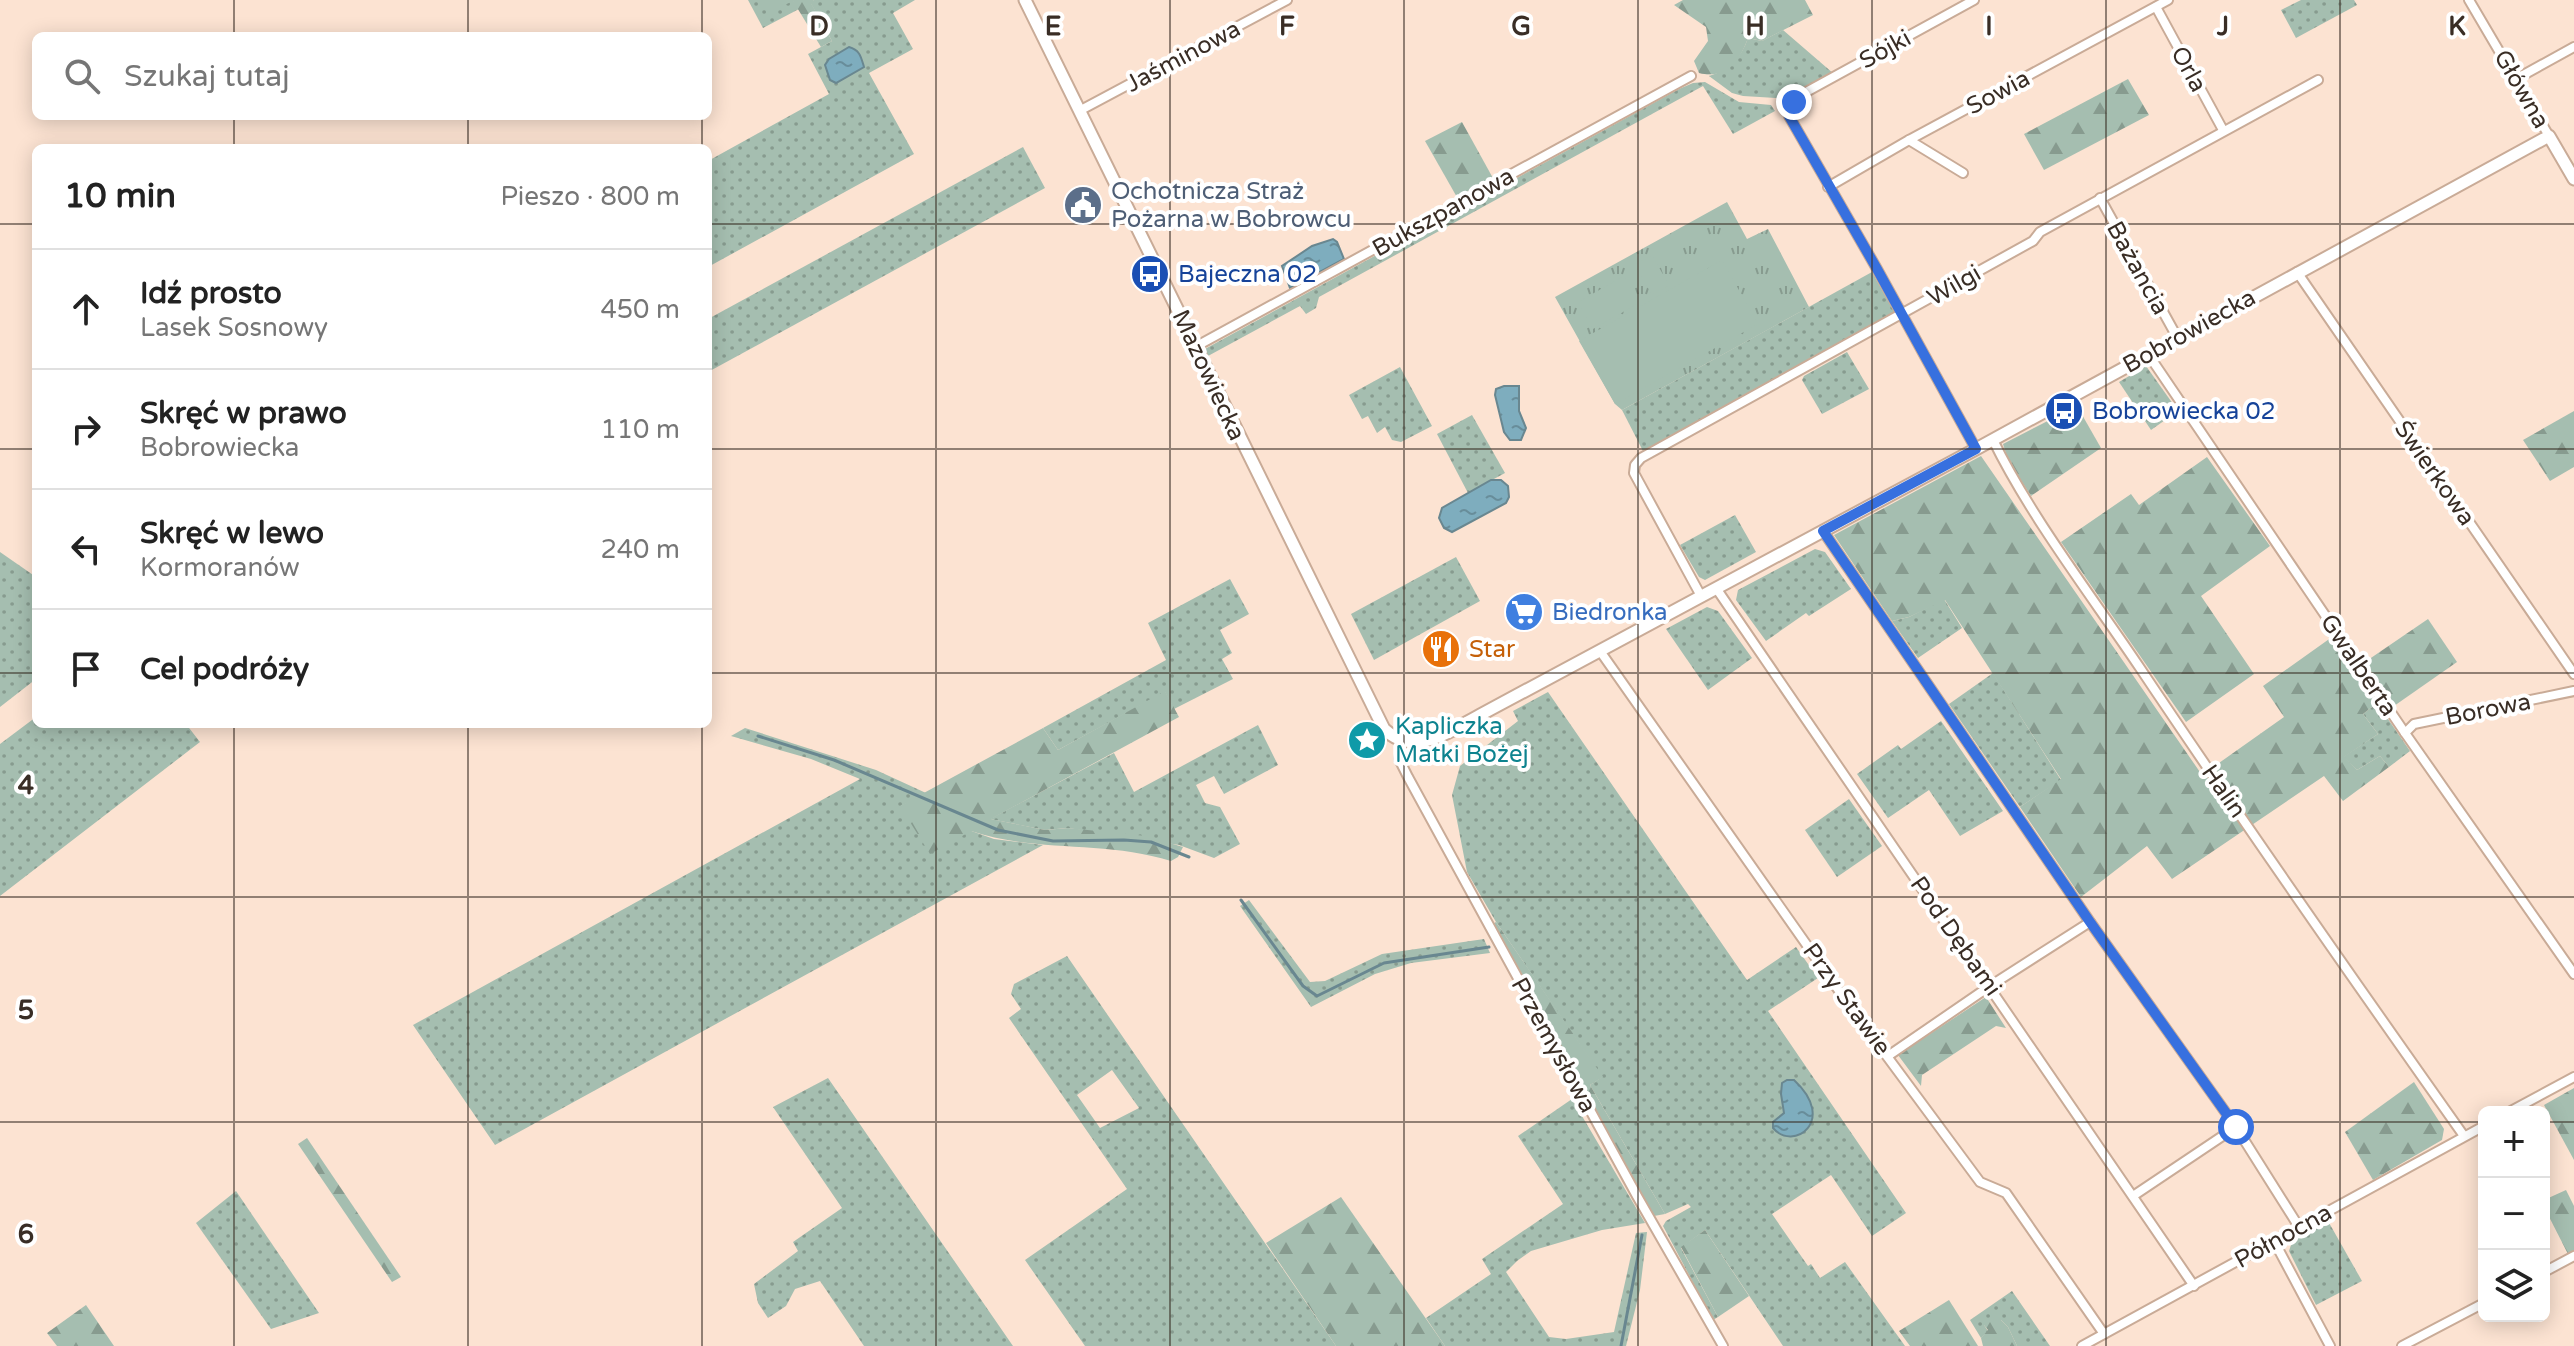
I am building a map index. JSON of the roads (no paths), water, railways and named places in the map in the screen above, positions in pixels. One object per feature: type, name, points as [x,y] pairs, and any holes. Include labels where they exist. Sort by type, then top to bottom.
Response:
[{"type":"street","name":"Mazowiecka","points":[[1025,0],[1384,729],[1403,741]]},
{"type":"street","name":"Jaśminowa","points":[[1079,111],[1287,0]]},
{"type":"street","name":"Sójki","points":[[1828,187],[1789,116],[1790,107],[1797,97],[1974,0]]},
{"type":"street","name":"Sowia","points":[[1828,187],[2168,0]]},
{"type":"street","name":"Główna","points":[[2469,0],[2574,179]]},
{"type":"street","name":"Orla","points":[[2156,7],[2223,130]]},
{"type":"street","points":[[2516,79],[2574,47]]},
{"type":"street","name":"Bukszpanowa","points":[[1195,347],[1691,76]]},
{"type":"street","name":"Wilgi","points":[[1701,596],[1634,473],[1635,465],[1641,458],[2033,241],[2040,232],[2100,198],[2318,80]]},
{"type":"street","name":"Bobrowiecka","points":[[1403,741],[1423,742],[1436,738],[1993,440],[2549,136]]},
{"type":"street","points":[[1909,140],[1963,173]]},
{"type":"street","points":[[1828,187],[1976,449]]},
{"type":"street","name":"Bażancia","points":[[2100,198],[2177,337]]},
{"type":"street","name":"Świerkowa","points":[[2297,272],[2574,674]]},
{"type":"street","name":"Gwalberta","points":[[2148,354],[2405,733],[2574,974]]},
{"type":"street","name":"Halin","points":[[1993,440],[2043,524],[2201,758],[2464,1136]]},
{"type":"street","points":[[1823,531],[2090,922],[2236,1127],[2299,1227]]},
{"type":"street","name":"Pod Dębami","points":[[1716,588],[2194,1286]]},
{"type":"street","name":"Przy Stawie","points":[[1600,651],[1980,1182],[2006,1193],[2104,1334]]},
{"type":"street","name":"Borowa","points":[[2405,733],[2414,724],[2574,691]]},
{"type":"street","name":"Przemysłowa","points":[[1403,741],[1399,759],[1415,791],[1637,1196],[1723,1346]]},
{"type":"street","points":[[1888,1056],[2090,922]]},
{"type":"street","points":[[2520,1106],[2574,1077]]},
{"type":"street","points":[[2133,1196],[2236,1127]]},
{"type":"street","name":"Północna","points":[[2082,1346],[2478,1129]]},
{"type":"street","points":[[2274,1241],[2330,1346]]},
{"type":"street","points":[[2550,1269],[2574,1256]]},
{"type":"street","points":[[2402,1346],[2478,1306]]},
{"type":"water","points":[[849,47],[858,52],[864,67],[836,83],[830,80],[825,65]]},
{"type":"water","points":[[1333,239],[1344,259],[1290,288],[1282,266],[1312,246]]},
{"type":"water","points":[[1519,386],[1519,411],[1526,428],[1521,440],[1510,440],[1504,432],[1495,395],[1496,389]]},
{"type":"water","points":[[1491,480],[1501,480],[1508,486],[1506,503],[1452,532],[1444,528],[1439,518],[1442,508]]},
{"type":"water","points":[[1794,1080],[1807,1095],[1812,1108],[1808,1128],[1791,1136],[1781,1135],[1773,1128],[1773,1122],[1784,1113],[1782,1083]]},
{"type":"waterway","points":[[758,736],[834,760],[998,830],[1053,841],[1151,842],[1189,857]]},
{"type":"waterway","points":[[1241,900],[1303,986],[1317,996],[1384,963],[1489,947]]},
{"type":"waterway","points":[[1621,1346],[1642,1235]]},
{"type":"place","name":"Ochotnicza Straż Pożarna w Bobrowcu","points":[[1083,205]]},
{"type":"place","name":"Bajeczna 02","points":[[1150,274]]},
{"type":"place","name":"Bobrowiecka 02","points":[[2064,411]]},
{"type":"place","name":"Biedronka","points":[[1524,612]]},
{"type":"place","name":"Star","points":[[1441,649]]},
{"type":"place","name":"Kapliczka Matki Bożej","points":[[1367,740]]}]
